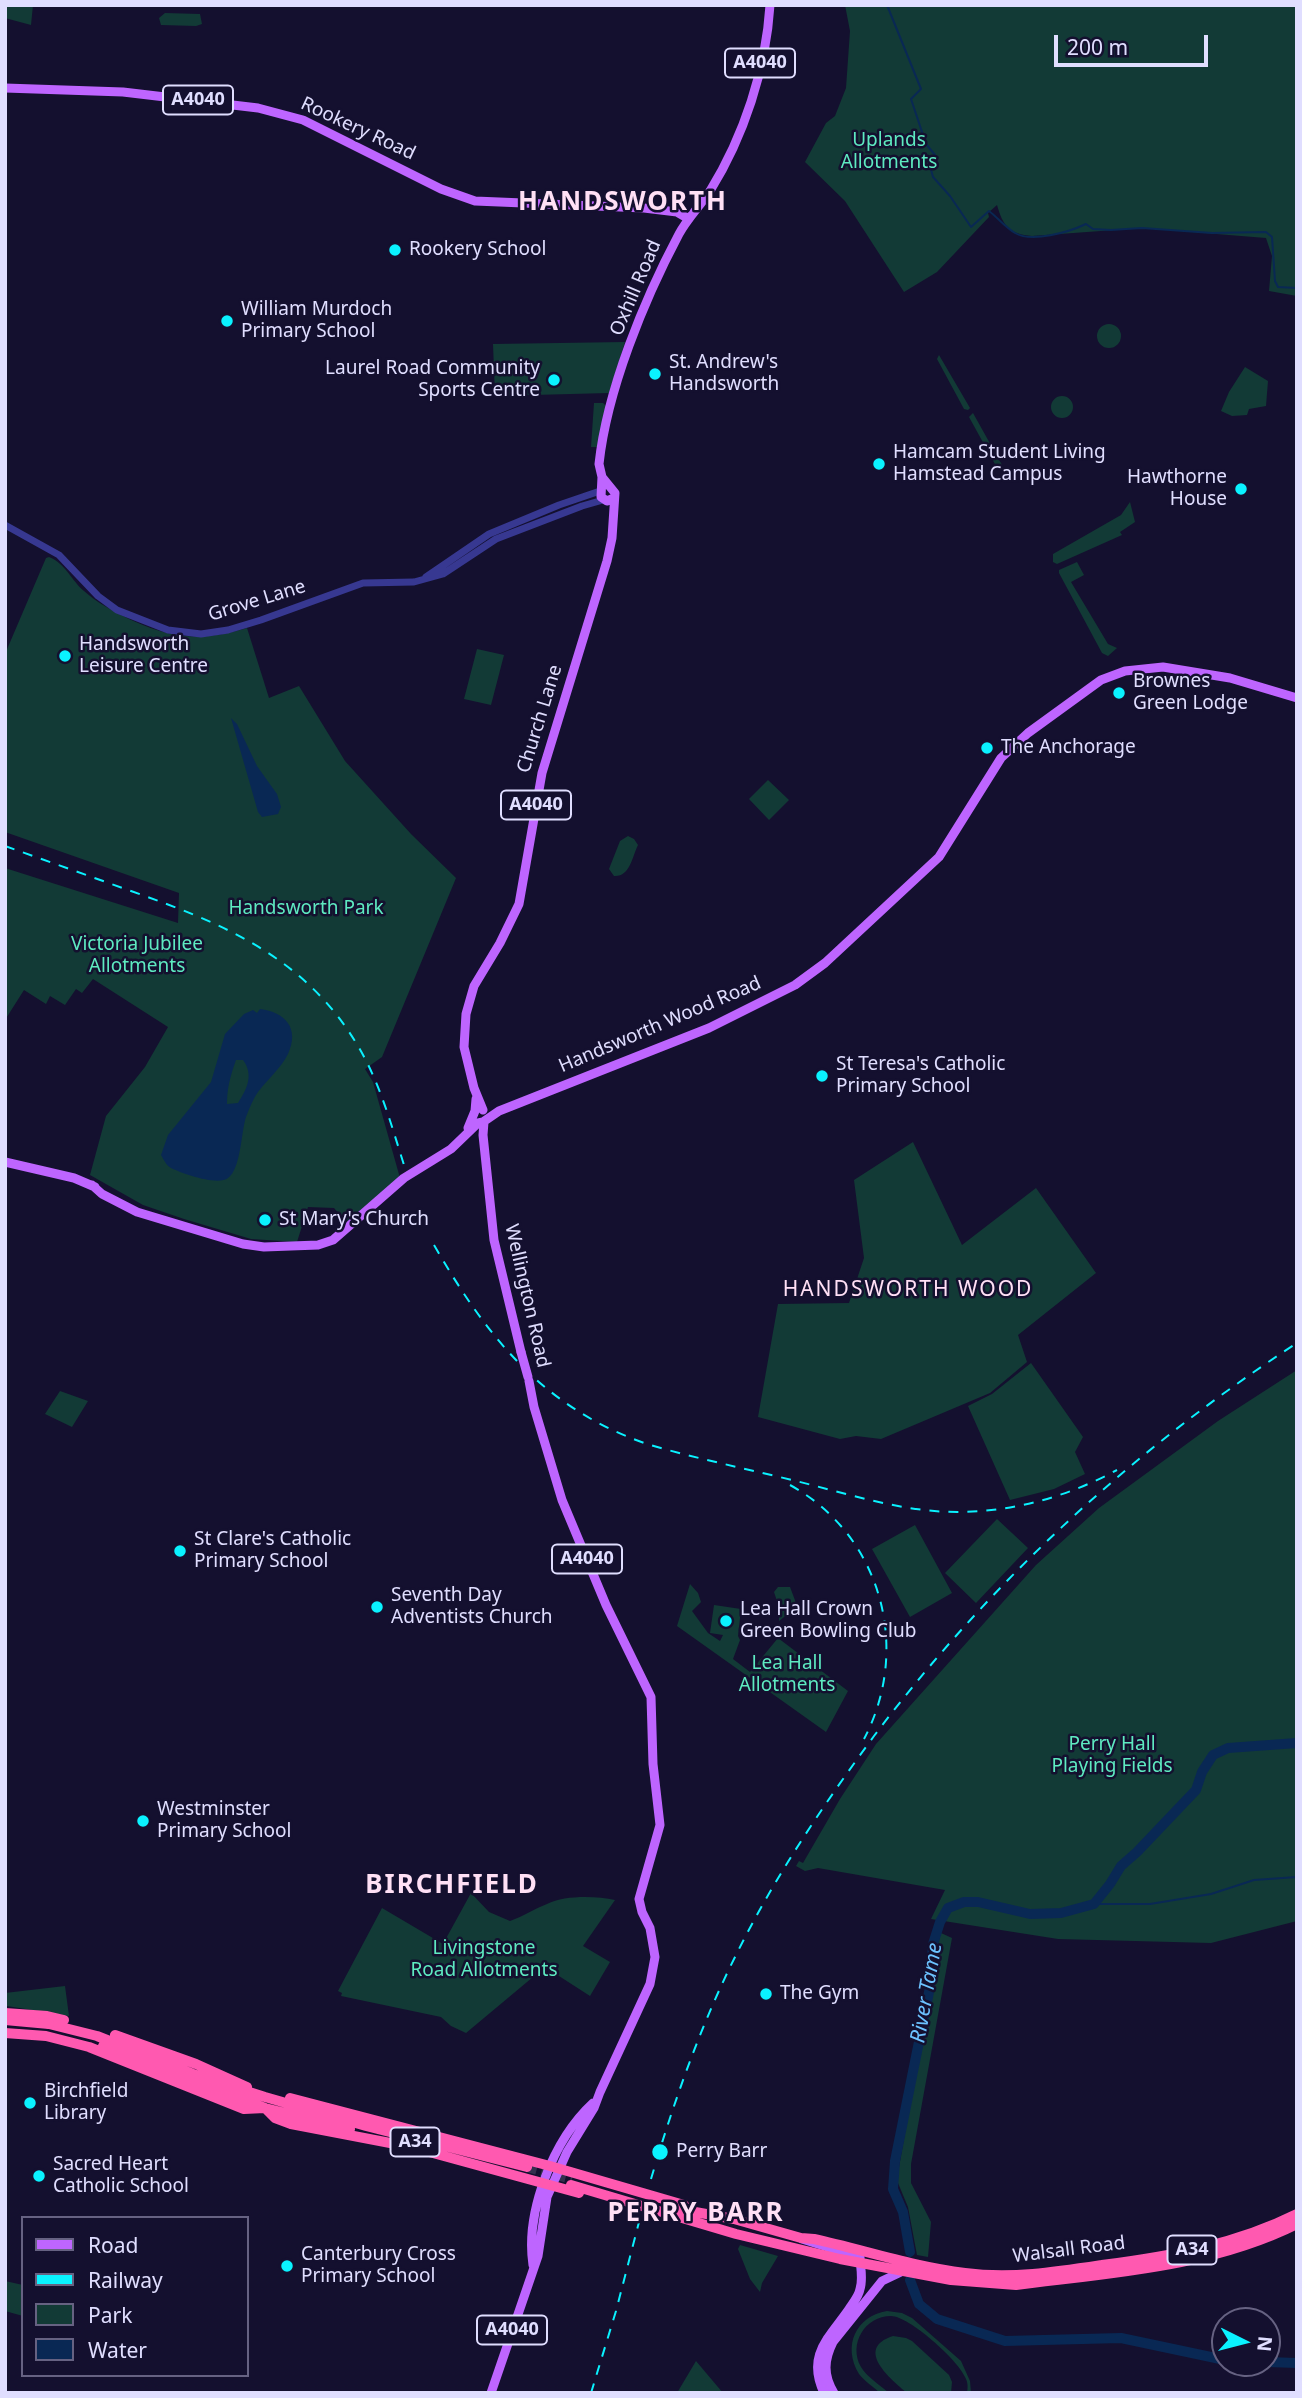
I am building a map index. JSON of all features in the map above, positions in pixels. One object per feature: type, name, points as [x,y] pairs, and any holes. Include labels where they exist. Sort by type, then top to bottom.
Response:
[{"type":"highway","points":[[5,2017],[47,2016],[104,2031],[238,2081],[266,2101],[275,2118],[291,2124],[411,2147],[561,2185]]},
{"type":"highway","name":"A34","points":[[5,2017],[48,2030]]},
{"type":"highway","name":"A34","points":[[5,2026],[97,2036],[266,2101],[527,2170]]},
{"type":"highway","points":[[5,2033],[48,2030],[244,2109],[266,2101],[287,2098],[326,2106],[683,2204],[688,2214]]},
{"type":"highway","name":"A34","points":[[561,2185],[676,2219],[688,2214]]},
{"type":"highway","name":"Walsall Road","points":[[688,2214],[734,2219],[801,2238],[814,2239],[859,2260],[903,2271],[994,2285],[1030,2283],[1175,2263],[1232,2250],[1297,2224]]},
{"type":"highway","name":"Walsall Road","points":[[688,2214],[737,2234],[840,2259],[1008,2276],[1042,2274],[1175,2254],[1222,2244],[1276,2225],[1297,2214]]},
{"type":"main road","name":"Oxhill Road","points":[[606,494],[599,464],[622,369],[652,291],[674,244],[709,192],[737,141],[756,79],[770,5]]},
{"type":"main road","name":"Rookery Road","points":[[5,89],[123,92],[258,107],[303,120],[441,189],[475,201],[644,208],[677,212],[689,219]]},
{"type":"main road","name":"Church Lane","points":[[480,1116],[464,1047],[466,1014],[474,986],[500,943],[519,904],[538,790],[607,561],[613,523],[606,494]]},
{"type":"main road","name":"Handsworth Wood Road","points":[[480,1116],[499,1111],[709,1028],[795,985],[815,971],[939,857],[1001,758],[1028,733],[1101,680],[1125,671],[1163,667],[1230,678],[1297,698]]},
{"type":"main road","name":"Wellington Road","points":[[480,1116],[494,1240],[528,1379],[562,1500],[606,1605],[651,1698],[653,1764],[660,1825],[639,1899],[650,1928],[655,1957],[650,1984],[594,2108],[555,2167],[561,2185]]},
{"type":"main road","points":[[5,1162],[74,1178],[92,1185],[137,1212],[243,1244],[279,1247],[318,1245],[333,1240],[404,1178],[427,1166],[458,1142],[480,1116]]},
{"type":"main road","name":"A4040","points":[[491,2393],[533,2267],[535,2215],[561,2185]]},
{"type":"main road","points":[[859,2260],[866,2278],[864,2300]]},
{"type":"main road","points":[[824,2393],[817,2372],[820,2352],[827,2336],[858,2294],[861,2283],[859,2260]]},
{"type":"main road","points":[[835,2393],[825,2374],[828,2352],[864,2300],[887,2277],[903,2271]]},
{"type":"street","name":"Grove Lane","points":[[5,525],[59,555],[106,604],[157,626],[183,633],[211,633],[228,630],[363,583],[404,583],[443,574],[496,539],[606,494]]},
{"type":"green space","points":[[5,5],[33,5],[31,25],[5,18]]},
{"type":"green space","name":"Uplands Allotments","points":[[845,5],[1297,5],[1297,296],[1269,291],[1272,256],[1266,238],[1142,228],[1032,236],[1008,228],[997,205],[937,272],[904,292],[845,201],[805,162],[826,123],[835,116],[846,88],[850,31]]},
{"type":"green space","points":[[165,13],[200,14],[202,24],[161,25],[159,18]]},
{"type":"green space","points":[[1109,324],[1120,331],[1121,336],[1114,347],[1109,348],[1098,341],[1097,336],[1104,325]]},
{"type":"green space","name":"Laurel Road Community Sports Centre","points":[[625,342],[609,393],[495,396],[493,344]]},
{"type":"green space","points":[[939,355],[970,408],[968,410],[964,409],[937,359]]},
{"type":"green space","points":[[1245,367],[1268,381],[1266,406],[1249,409],[1247,415],[1232,416],[1221,411]]},
{"type":"green space","points":[[1058,396],[1066,396],[1073,403],[1073,411],[1066,418],[1058,418],[1051,411],[1051,403]]},
{"type":"green space","points":[[594,403],[603,403],[607,407],[597,447],[591,447]]},
{"type":"green space","points":[[973,413],[1002,467],[996,466],[969,417]]},
{"type":"green space","points":[[1130,502],[1135,522],[1120,532],[1122,535],[1057,564],[1053,562],[1053,554],[1121,515]]},
{"type":"green space","name":"Handsworth Park","points":[[46,558],[60,563],[88,595],[121,615],[153,629],[197,637],[247,628],[269,698],[299,686],[345,761],[411,834],[456,878],[382,1057],[365,1069],[373,1082],[400,1178],[346,1222],[334,1208],[308,1207],[297,1242],[251,1239],[184,1219],[143,1205],[90,1175],[106,1116],[145,1067],[168,1027],[93,979],[82,993],[76,989],[65,1005],[50,996],[46,1004],[24,990],[5,1020],[5,868],[178,923],[179,893],[5,832],[5,654]]},
{"type":"green space","points":[[1077,562],[1084,575],[1071,582],[1108,644],[1117,648],[1108,656],[1102,653],[1059,573],[1059,570]]},
{"type":"green space","points":[[477,649],[504,655],[491,705],[464,699]]},
{"type":"green space","points":[[768,780],[789,800],[769,820],[749,799]]},
{"type":"green space","points":[[628,836],[638,845],[627,870],[614,876],[609,869],[620,841]]},
{"type":"green space","points":[[913,1142],[962,1245],[1036,1188],[1096,1273],[1018,1335],[1027,1362],[990,1393],[881,1439],[856,1436],[840,1439],[758,1417],[778,1304],[849,1303],[864,1258],[854,1180]]},
{"type":"green space","points":[[1031,1363],[1083,1437],[1075,1452],[1085,1474],[1054,1489],[1010,1500],[968,1406],[992,1394]]},
{"type":"green space","name":"Perry Hall Playing Fields","points":[[1297,1370],[1297,1921],[1211,1943],[1058,1939],[931,1919],[945,1890],[818,1868],[805,1871],[796,1866],[799,1861],[803,1863],[876,1744],[1036,1565],[1099,1508],[1218,1421]]},
{"type":"green space","points":[[60,1391],[88,1401],[72,1427],[45,1414]]},
{"type":"green space","points":[[997,1519],[1028,1548],[976,1603],[945,1573]]},
{"type":"green space","points":[[915,1525],[952,1593],[910,1617],[872,1549]]},
{"type":"green space","name":"Lea Hall Allotments","points":[[690,1584],[698,1593],[701,1602],[692,1611],[708,1633],[720,1641],[723,1635],[710,1633],[714,1605],[741,1609],[738,1636],[740,1640],[733,1659],[750,1672],[778,1638],[848,1691],[826,1732],[677,1626]]},
{"type":"green space","points":[[778,1587],[790,1587],[796,1603],[793,1610],[779,1621],[779,1607],[774,1592]]},
{"type":"green space","name":"Livingstone Road Allotments","points":[[471,1893],[489,1912],[510,1921],[563,1899],[590,1897],[615,1900],[583,1946],[610,1962],[590,1996],[545,1967],[466,2033],[451,2026],[441,2017],[341,1996],[342,1993],[338,1991],[382,1908],[443,1944]]},
{"type":"green space","points":[[941,1933],[952,1938],[911,2164],[911,2183],[931,2222],[928,2257],[917,2255],[908,2207],[898,2183],[898,2173],[914,2081],[931,2006]]},
{"type":"green space","points":[[65,1986],[69,2016],[7,2006],[5,1993]]},
{"type":"green space","points":[[740,2245],[778,2256],[762,2283],[760,2292],[750,2279],[738,2249]]},
{"type":"green space","points":[[5,2281],[21,2285],[21,2315],[5,2311]]},
{"type":"green space","points":[[887,2311],[902,2313],[912,2318],[961,2361],[970,2381],[971,2393],[967,2393],[967,2381],[961,2369],[943,2350],[909,2323],[891,2316],[882,2317],[867,2326],[861,2333],[857,2349],[861,2367],[889,2393],[880,2393],[864,2379],[859,2374],[852,2353],[855,2334],[867,2319]]},
{"type":"green space","points":[[893,2336],[912,2341],[949,2375],[952,2382],[951,2393],[907,2393],[885,2373],[876,2356],[876,2349]]},
{"type":"green space","points":[[696,2361],[723,2393],[677,2393]]},
{"type":"water","points":[[231,718],[237,724],[257,766],[277,794],[281,807],[278,814],[262,817],[258,812]]},
{"type":"water","points":[[260,1009],[283,1018],[291,1029],[291,1045],[285,1059],[251,1104],[244,1124],[236,1167],[228,1178],[217,1181],[171,1168],[161,1155],[168,1135],[211,1082],[225,1034],[244,1014],[253,1010],[257,1013]],"holes":[[[236,1060],[243,1060],[249,1077],[246,1087],[238,1103],[227,1104],[229,1082]]]},
{"type":"waterway","points":[[887,5],[921,89],[911,99],[926,144],[935,155],[930,166],[933,177],[971,227],[989,211],[1015,233],[1031,237],[1061,233],[1086,224],[1093,229],[1111,230],[1142,228],[1212,233],[1266,232],[1272,237],[1275,281],[1278,287],[1297,288]]},
{"type":"waterway","name":"River Tame","points":[[910,2252],[903,2212],[893,2189],[895,2161],[930,1987],[933,1944],[948,1908],[964,1902],[978,1902],[1030,1914],[1061,1913],[1094,1904],[1121,1866],[1196,1790],[1202,1772],[1213,1755],[1228,1748],[1297,1743]]},
{"type":"waterway","points":[[1094,1904],[1150,1904],[1211,1894],[1254,1880],[1297,1877]]},
{"type":"waterway","name":"River Tame","points":[[910,2280],[919,2304],[937,2319],[1005,2341],[1121,2338],[1211,2357]]},
{"type":"waterway","name":"River Tame","points":[[1281,2362],[1297,2363]]},
{"type":"tunnel","points":[[527,2167],[572,2179]]},
{"type":"railway","points":[[5,846],[198,917],[230,931],[287,967],[313,989],[337,1015],[358,1046],[379,1089],[404,1165]]},
{"type":"railway","points":[[434,1245],[475,1310],[521,1366],[577,1411],[610,1429],[647,1444],[869,1500],[942,1512],[1020,1506],[1070,1491],[1117,1470]]},
{"type":"railway","points":[[651,2179],[689,2063],[738,1951],[802,1840],[874,1736],[967,1624],[1016,1571],[1068,1521],[1179,1427],[1297,1343]]},
{"type":"railway","points":[[790,1485],[821,1507],[847,1533],[866,1563],[879,1597],[886,1632],[885,1668],[878,1704],[864,1739]]},
{"type":"railway","points":[[591,2393],[639,2222]]},
{"type":"place","name":"Rookery School","points":[[395,250]]},
{"type":"place","name":"William Murdoch Primary School","points":[[227,321]]},
{"type":"place","name":"St. Andrew's Handsworth","points":[[655,374]]},
{"type":"place","name":"Laurel Road Community Sports Centre","points":[[554,380]]},
{"type":"place","name":"Hamcam Student Living Hamstead Campus","points":[[879,464]]},
{"type":"place","name":"Hawthorne House","points":[[1241,489]]},
{"type":"place","name":"Handsworth Leisure Centre","points":[[65,656]]},
{"type":"place","name":"Brownes Green Lodge","points":[[1119,693]]},
{"type":"place","name":"The Anchorage","points":[[987,748]]},
{"type":"place","name":"St Teresa's Catholic Primary School","points":[[822,1076]]},
{"type":"place","name":"St Mary's Church","points":[[265,1220]]},
{"type":"place","name":"St Clare's Catholic Primary School","points":[[180,1551]]},
{"type":"place","name":"Seventh Day Adventists Church","points":[[377,1607]]},
{"type":"place","name":"Lea Hall Crown Green Bowling Club","points":[[726,1621]]},
{"type":"place","name":"Westminster Primary School","points":[[143,1821]]},
{"type":"place","name":"The Gym","points":[[766,1994]]},
{"type":"place","name":"Birchfield Library","points":[[30,2103]]},
{"type":"place","name":"Perry Barr","points":[[660,2152]]},
{"type":"place","name":"Sacred Heart Catholic School","points":[[39,2176]]},
{"type":"place","name":"Canterbury Cross Primary School","points":[[287,2266]]},
{"type":"district","name":"HANDSWORTH","points":[[623,203]]},
{"type":"district","name":"HANDSWORTH WOOD","points":[[908,1290]]},
{"type":"district","name":"BIRCHFIELD","points":[[452,1886]]},
{"type":"district","name":"PERRY BARR","points":[[696,2214]]},
{"type":"park label","name":"Victoria Jubilee Allotments","points":[[137,956]]}]
